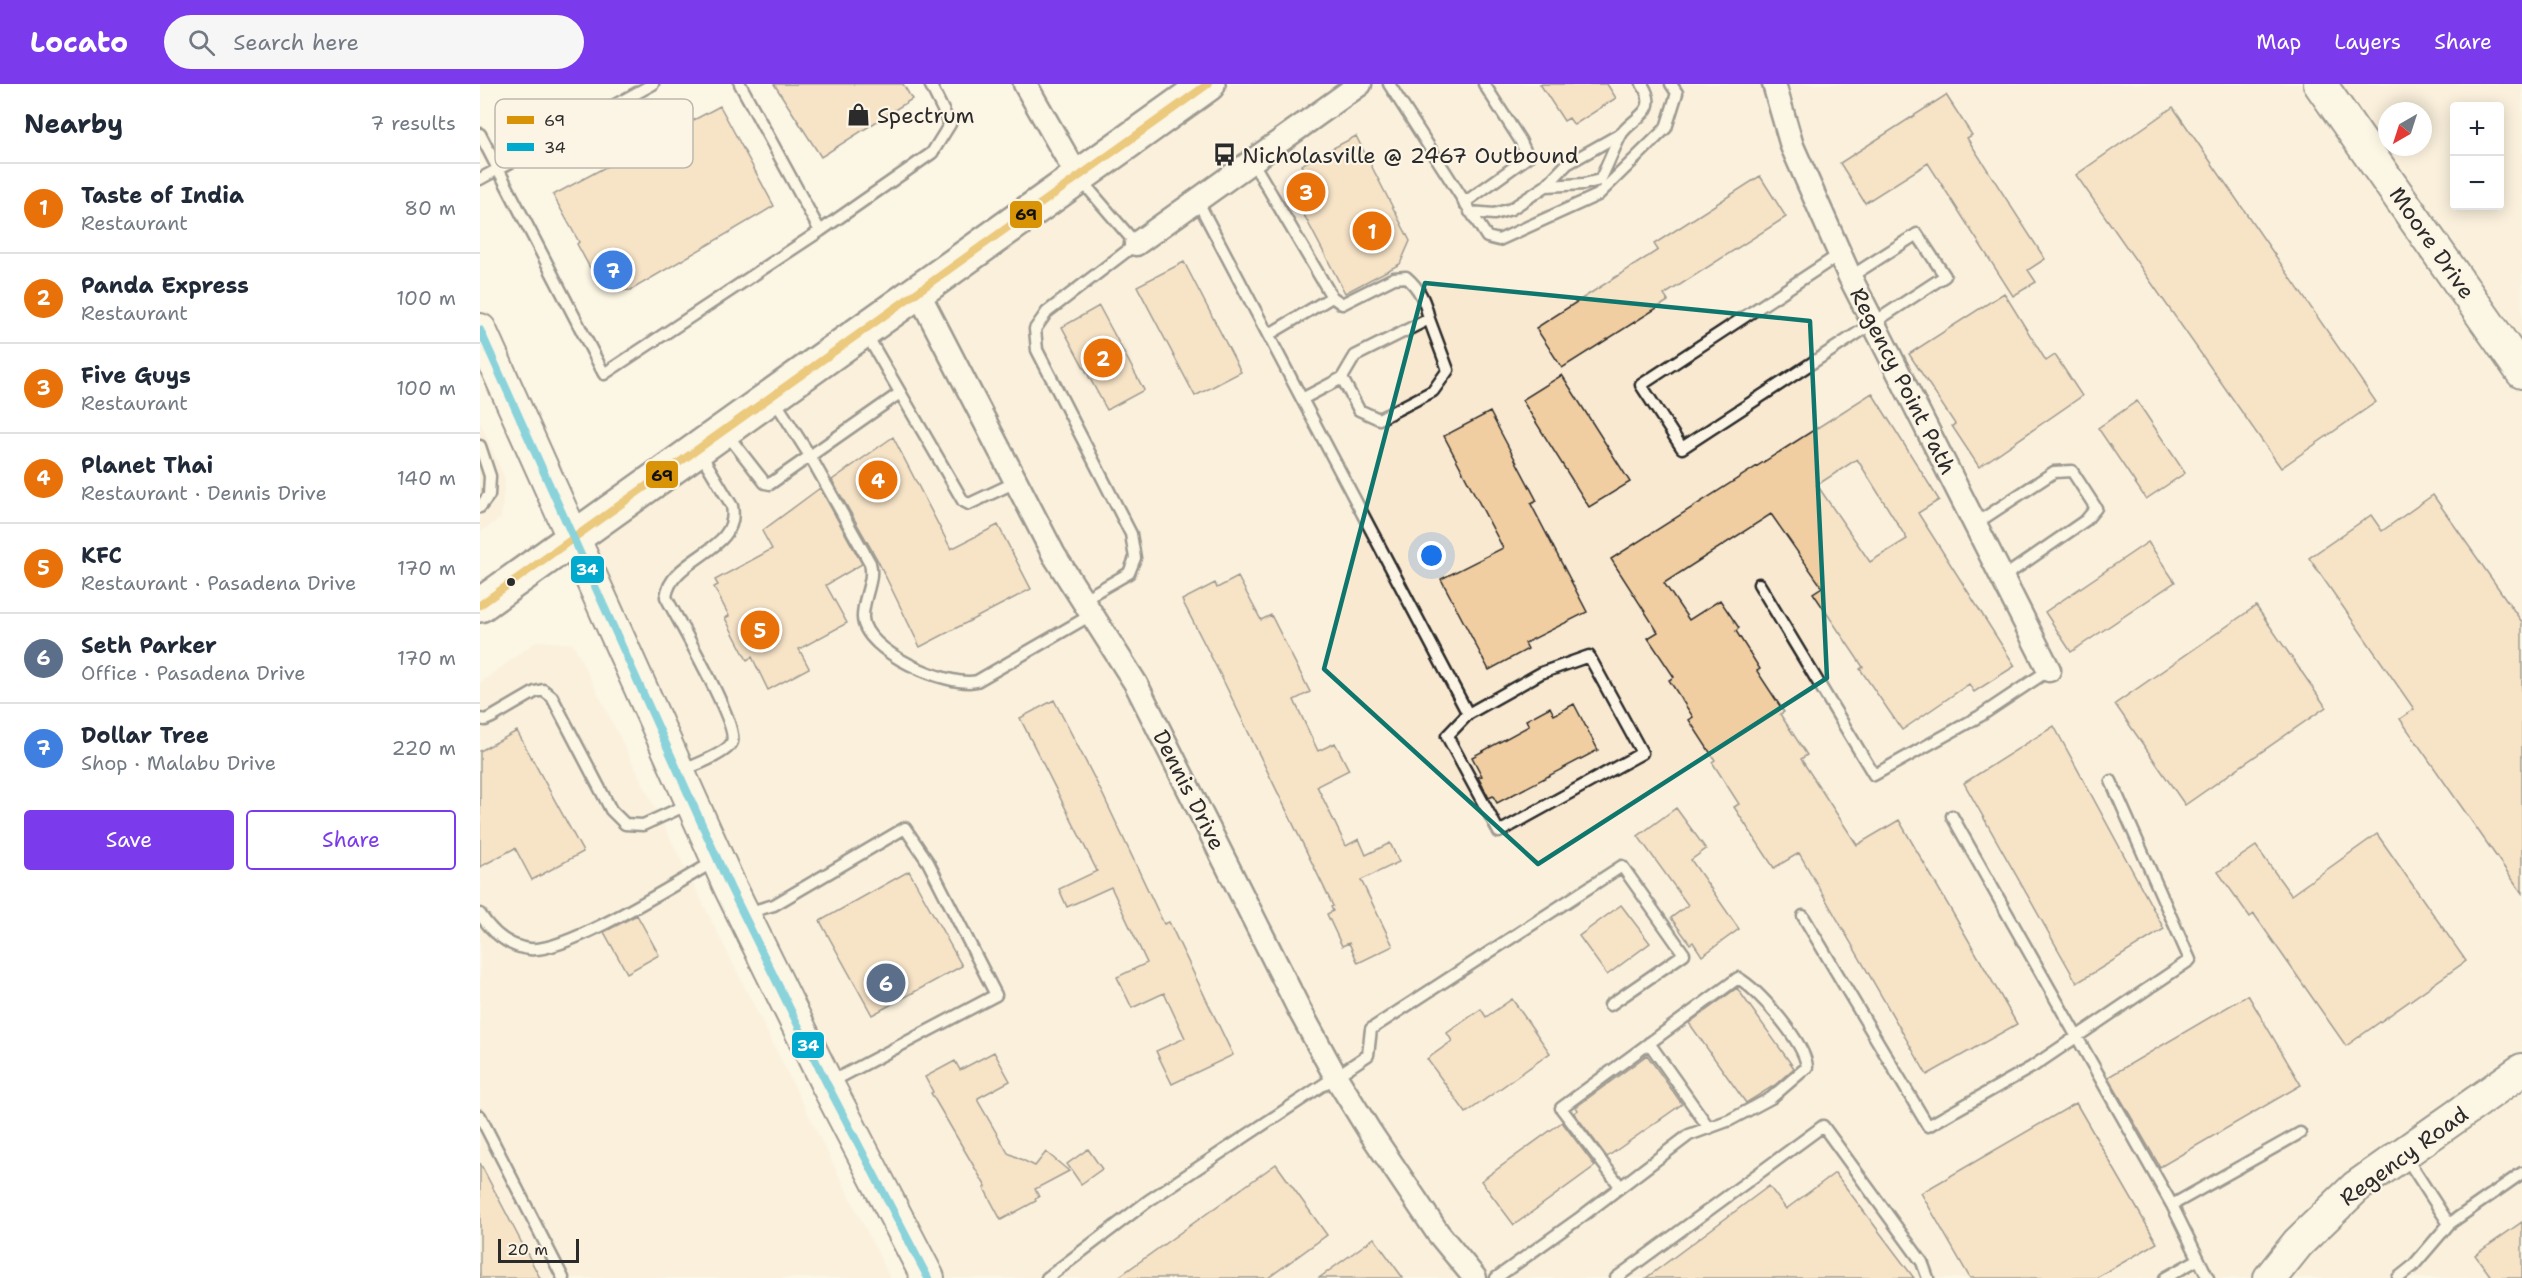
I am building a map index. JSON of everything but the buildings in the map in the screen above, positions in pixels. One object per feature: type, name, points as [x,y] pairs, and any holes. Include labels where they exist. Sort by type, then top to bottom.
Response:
[{"type":"main road","points":[[480,605],[865,332],[1208,84]]},
{"type":"street","points":[[1136,244],[1360,84]]},
{"type":"street","name":"Regency Point Path","points":[[1774,84],[1792,146],[1850,277],[2049,670]]},
{"type":"street","name":"Moore Drive","points":[[2320,84],[2522,372]]},
{"type":"street","points":[[1028,85],[1078,177]]},
{"type":"street","name":"Dennis Drive","points":[[918,292],[1054,555],[1136,684],[1300,1011],[1336,1077],[1467,1275]]},
{"type":"street","points":[[482,340],[743,914],[827,1084],[928,1278]]},
{"type":"street","name":"Regency Road","points":[[2270,1278],[2298,1244],[2334,1206],[2356,1187],[2522,1070]]},
{"type":"lane","points":[[626,99],[653,84]]},
{"type":"lane","points":[[740,84],[820,231]]},
{"type":"lane","points":[[498,170],[604,374],[820,231],[932,153],[950,124],[930,84]]},
{"type":"lane","points":[[1389,84],[1487,237],[1499,240],[1598,195],[1666,128],[1677,93],[1671,84]]},
{"type":"lane","points":[[1467,207],[1528,157],[1520,140],[1484,84]]},
{"type":"lane","points":[[1467,207],[1494,214],[1511,209],[1546,186],[1567,164],[1622,134],[1646,112],[1649,101],[1642,84]]},
{"type":"lane","points":[[480,134],[495,164]]},
{"type":"lane","points":[[1546,186],[1584,184],[1600,180],[1622,134]]},
{"type":"lane","points":[[1252,161],[1332,297],[1342,304],[1394,278],[1406,277],[1418,287],[1448,370],[1433,391],[1379,419],[1359,410],[1342,378]]},
{"type":"lane","points":[[480,179],[502,168]]},
{"type":"lane","points":[[772,397],[810,456],[870,563],[872,571],[862,617],[869,635],[881,648],[934,676],[966,684],[977,681],[1086,608],[1130,573],[1135,558],[1134,550],[1131,534],[1037,350],[1035,329],[1047,312],[1136,244],[1078,177]]},
{"type":"lane","points":[[1197,200],[1468,714]]},
{"type":"lane","points":[[1840,254],[1641,385],[1682,448],[1945,276],[1917,234],[1850,277]]},
{"type":"lane","points":[[1268,335],[1332,297]]},
{"type":"lane","points":[[1302,399],[1342,378],[1355,356],[1429,319]]},
{"type":"lane","points":[[865,332],[963,501],[969,504],[1016,482]]},
{"type":"lane","points":[[711,440],[765,483],[770,484],[900,393]]},
{"type":"lane","points":[[678,772],[726,750],[732,743],[733,732],[706,672],[666,597],[667,589],[677,573],[724,537],[734,516],[711,440]]},
{"type":"lane","points":[[480,446],[490,476],[489,495],[480,507]]},
{"type":"lane","points":[[1975,524],[2054,472],[2072,471],[2096,508],[2086,520],[2002,578]]},
{"type":"lane","points":[[1759,584],[1874,775],[1980,716],[2049,670]]},
{"type":"lane","points":[[1589,656],[1642,753],[1499,832],[1447,736],[1468,714],[1541,673],[1589,656]]},
{"type":"lane","points":[[480,718],[485,720],[492,717],[535,692],[543,690],[548,693],[610,810],[625,824],[643,825],[692,803]]},
{"type":"lane","points":[[1803,915],[1928,1126],[2032,1067],[2190,960],[2111,781]]},
{"type":"lane","points":[[1952,816],[2172,1205],[2197,1260],[2208,1278]]},
{"type":"lane","points":[[743,914],[774,905],[905,828],[928,862],[996,995],[827,1084]]},
{"type":"lane","points":[[480,914],[490,930],[509,942],[530,949],[553,947],[586,933],[718,860]]},
{"type":"lane","points":[[1047,1278],[1148,1201],[1368,1055],[1371,1029],[1622,866],[1684,954],[1610,1005]]},
{"type":"lane","points":[[1496,1278],[1689,1135],[1730,1120],[1771,1098],[1807,1067],[1802,1049],[1753,987],[1738,978],[1561,1108],[1620,1186]]},
{"type":"lane","points":[[1649,1043],[1709,1128]]},
{"type":"lane","points":[[480,1116],[563,1278]]},
{"type":"lane","points":[[1619,1277],[1823,1126],[1922,1262],[1928,1278]]},
{"type":"lane","points":[[2172,1205],[2300,1133]]},
{"type":"lane","points":[[2404,1153],[2449,1224]]},
{"type":"lane","points":[[2398,1278],[2413,1266],[2449,1224],[2522,1173]]},
{"type":"lane","points":[[2165,1278],[2197,1260]]},
{"type":"highlighted area","points":[[1425,283],[1810,321],[1827,678],[1538,864],[1324,669]]},
{"type":"shaded area","points":[[1209,84],[2522,84],[2522,1278],[928,1278],[573,539]]},
{"type":"shaded area","points":[[480,423],[505,479],[501,518],[480,532]]},
{"type":"shaded area","points":[[537,641],[573,644],[890,1278],[480,1278],[480,683]]},
{"type":"transit line","name":"69","points":[[480,605],[1208,84]]},
{"type":"transit line","name":"34","points":[[480,330],[730,887],[827,1084],[928,1278]]},
{"type":"place","name":"Spectrum","points":[[859,115]]},
{"type":"place","name":"Nicholasville @ 2467 Outbound","points":[[1224,155]]},
{"type":"place","name":"Five Guys","points":[[1306,192]]},
{"type":"place","name":"Taste of India","points":[[1372,231]]},
{"type":"place","name":"Dollar Tree","points":[[613,270]]},
{"type":"place","name":"Panda Express","points":[[1103,358]]},
{"type":"place","name":"Planet Thai","points":[[878,480]]},
{"type":"place","name":"KFC","points":[[760,630]]},
{"type":"place","name":"Seth Parker","points":[[886,983]]}]
